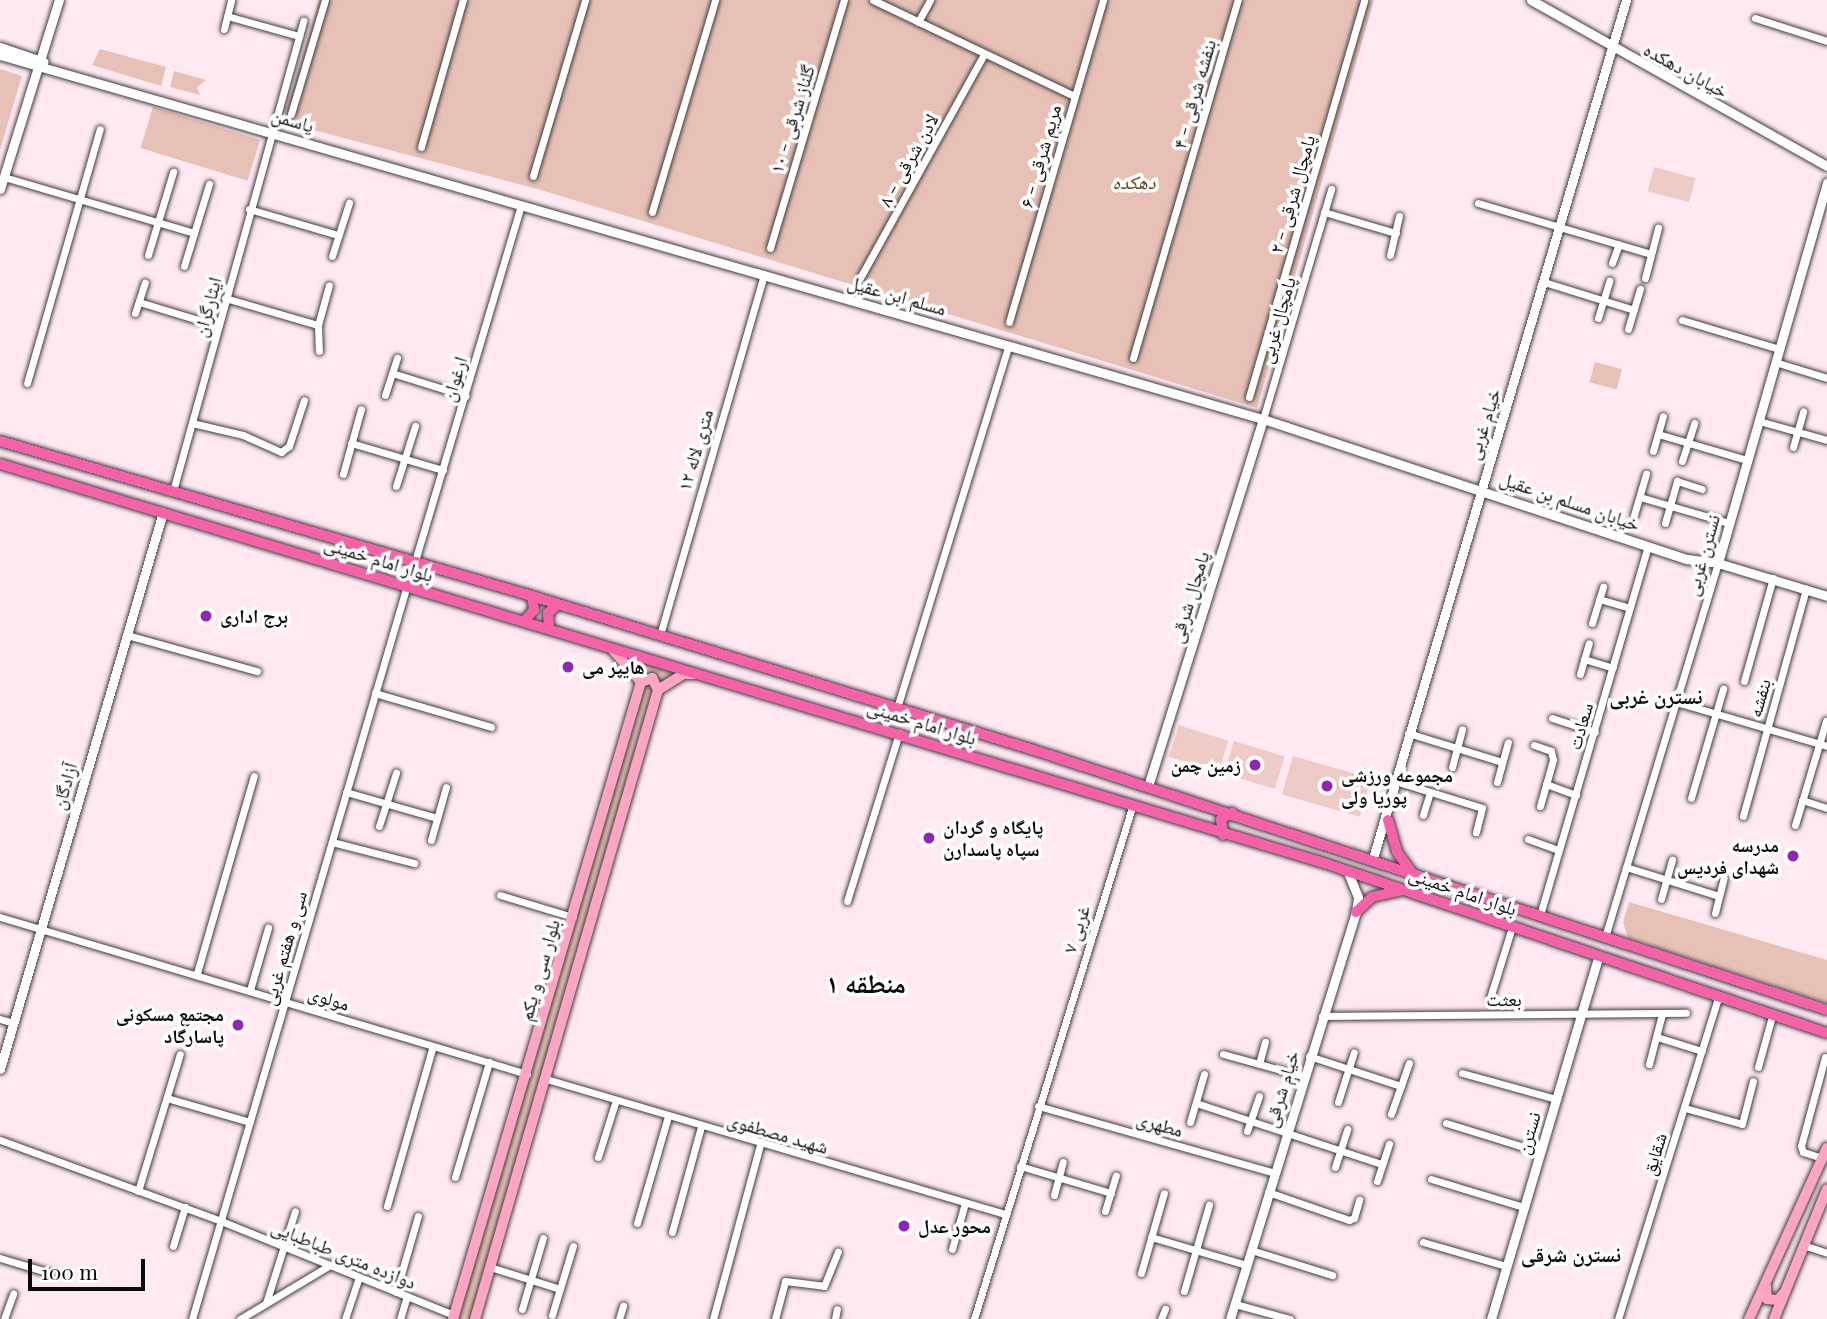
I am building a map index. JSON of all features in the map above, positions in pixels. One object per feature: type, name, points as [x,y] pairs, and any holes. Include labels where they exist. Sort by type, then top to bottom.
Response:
[{"type":"main road","name":"بلوار امام خمینی","points":[[0,442],[532,596],[1148,786],[1373,858],[1827,1010]]},
{"type":"main road","name":"بلوار امام خمینی","points":[[0,464],[549,627],[1133,804],[1223,835],[1347,870],[1492,922],[1827,1033]]},
{"type":"main road","points":[[525,620],[534,610],[532,596]]},
{"type":"main road","points":[[549,627],[548,613],[558,604]]},
{"type":"main road","points":[[604,644],[630,665],[641,682],[652,678],[658,690],[684,674],[702,674]]},
{"type":"main road","name":"بلوار سی و یکم","points":[[454,1317],[641,682]]},
{"type":"main road","name":"بلوار سی و یکم","points":[[475,1319],[542,1077],[658,690]]},
{"type":"main road","points":[[1223,835],[1221,819],[1233,813]]},
{"type":"main road","points":[[1388,820],[1397,852],[1410,871]]},
{"type":"main road","points":[[1356,912],[1372,897],[1406,890]]},
{"type":"main road","points":[[1492,922],[1505,915],[1497,900]]},
{"type":"main road","points":[[1762,1319],[1751,1319],[1825,1153]]},
{"type":"main road","points":[[1774,1319],[1803,1245],[1822,1213],[1827,1189]]},
{"type":"main road","points":[[1767,1282],[1767,1299],[1778,1300],[1786,1291]]},
{"type":"street","points":[[0,189],[59,0]]},
{"type":"street","points":[[224,29],[231,0]]},
{"type":"street","points":[[291,114],[325,0]]},
{"type":"street","points":[[421,146],[463,0]]},
{"type":"street","points":[[533,176],[585,0]]},
{"type":"street","points":[[652,212],[715,0]]},
{"type":"street","name":"گلناز شرقی - ۱۰","points":[[770,248],[844,0]]},
{"type":"street","points":[[873,0],[983,56],[1074,96]]},
{"type":"street","points":[[918,22],[930,0]]},
{"type":"street","name":"مریم شرقی - ۶","points":[[1009,322],[1103,0]]},
{"type":"street","name":"بنفشه شرقی - ۴","points":[[1133,358],[1238,0]]},
{"type":"street","name":"پامچال شرقی - ۲","points":[[1250,397],[1364,0]]},
{"type":"street","name":"خیابان دهکده","points":[[1531,0],[1611,49],[1827,166]]},
{"type":"street","name":"خیام غربی","points":[[1373,858],[1388,820],[1408,733],[1561,227],[1626,0]]},
{"type":"street","points":[[227,16],[299,36]]},
{"type":"street","points":[[1755,18],[1827,41]]},
{"type":"street","name":"ایثارگران","points":[[173,491],[270,131],[303,22]]},
{"type":"street","name":"یاسمن","points":[[0,47],[54,68],[522,205]]},
{"type":"street","name":"یاسمن","points":[[0,55],[39,63]]},
{"type":"street","name":"لادن شرقی - ۸","points":[[860,278],[983,56]]},
{"type":"street","points":[[27,383],[100,129]]},
{"type":"street","points":[[148,256],[173,172]]},
{"type":"street","points":[[4,177],[194,233]]},
{"type":"street","name":"نسترن غربی","points":[[1605,937],[1718,563],[1827,181]]},
{"type":"street","points":[[184,266],[209,184]]},
{"type":"street","name":"پامچال غربی","points":[[1263,419],[1331,190]]},
{"type":"street","points":[[332,256],[349,203]]},
{"type":"street","points":[[1478,203],[1651,254]]},
{"type":"street","name":"مسلم ابن عقیل","points":[[522,205],[1263,419]]},
{"type":"street","name":"ارغوان","points":[[415,561],[522,205]]},
{"type":"street","points":[[249,209],[338,235]]},
{"type":"street","points":[[1324,212],[1395,233]]},
{"type":"street","points":[[1390,255],[1399,216]]},
{"type":"street","points":[[1645,278],[1658,229]]},
{"type":"street","points":[[1612,262],[1619,244]]},
{"type":"street","name":"۱۲ متری لاله","points":[[660,635],[764,275]]},
{"type":"street","points":[[1598,318],[1609,281]]},
{"type":"street","points":[[135,313],[145,282]]},
{"type":"street","points":[[1544,282],[1634,310]]},
{"type":"street","points":[[319,351],[318,325],[329,285]]},
{"type":"street","points":[[1628,329],[1640,289]]},
{"type":"street","points":[[225,298],[318,325]]},
{"type":"street","points":[[139,302],[218,326]]},
{"type":"street","points":[[1682,320],[1779,349]]},
{"type":"street","points":[[897,708],[1009,345]]},
{"type":"street","points":[[385,395],[397,358]]},
{"type":"street","points":[[1775,362],[1827,378]]},
{"type":"street","points":[[392,373],[466,396]]},
{"type":"street","points":[[192,422],[243,435],[281,452],[289,446],[304,400]]},
{"type":"street","points":[[343,474],[361,409]]},
{"type":"street","points":[[1793,447],[1803,411]]},
{"type":"street","points":[[1653,451],[1663,416]]},
{"type":"street","name":"خیابان مسلم بن عقیل","points":[[1263,419],[1648,546],[1773,578],[1827,596]]},
{"type":"street","name":"پامچال شرقی","points":[[1148,786],[1263,419]]},
{"type":"street","points":[[1759,421],[1827,440]]},
{"type":"street","points":[[1682,461],[1694,423]]},
{"type":"street","points":[[396,486],[415,426]]},
{"type":"street","points":[[1658,434],[1747,460]]},
{"type":"street","points":[[351,443],[443,470]]},
{"type":"street","points":[[1634,515],[1646,474]]},
{"type":"street","points":[[1665,523],[1677,481],[1702,489]]},
{"type":"street","points":[[1640,497],[1729,523]]},
{"type":"street","name":"آزادگان","points":[[0,1069],[163,512]]},
{"type":"street","name":"سعادت","points":[[1540,915],[1648,546]]},
{"type":"street","points":[[1744,681],[1773,578]]},
{"type":"street","name":"سی و هفتم غربی","points":[[192,1319],[407,585]]},
{"type":"street","points":[[1592,624],[1602,587]]},
{"type":"street","name":"بنفشه","points":[[1743,816],[1806,589]]},
{"type":"street","points":[[1599,599],[1630,608]]},
{"type":"street","points":[[127,635],[257,671]]},
{"type":"street","points":[[1580,674],[1589,643]]},
{"type":"street","points":[[1584,659],[1613,668]]},
{"type":"street","points":[[1691,798],[1723,689]]},
{"type":"street","points":[[375,693],[491,727]]},
{"type":"street","points":[[1676,702],[1823,745]]},
{"type":"street","points":[[1552,718],[1595,732]]},
{"type":"street","points":[[1795,825],[1823,745],[1826,721]]},
{"type":"street","points":[[1452,768],[1462,729]]},
{"type":"street","points":[[847,901],[899,733]]},
{"type":"street","points":[[1408,733],[1502,762]]},
{"type":"street","points":[[1497,782],[1508,742]]},
{"type":"street","points":[[1534,745],[1551,751],[1540,806]]},
{"type":"street","points":[[379,826],[396,773]]},
{"type":"street","points":[[197,973],[254,776]]},
{"type":"street","points":[[1395,781],[1482,808],[1476,832]]},
{"type":"street","points":[[1546,784],[1576,795]]},
{"type":"street","points":[[431,840],[446,787]]},
{"type":"street","points":[[346,792],[437,818]]},
{"type":"street","points":[[1423,815],[1430,792]]},
{"type":"street","points":[[1802,800],[1827,808]]},
{"type":"street","name":"۷ غربی","points":[[1038,1106],[1133,804]]},
{"type":"street","points":[[1528,839],[1559,850]]},
{"type":"street","points":[[332,842],[414,863]]},
{"type":"street","points":[[1661,899],[1671,860]]},
{"type":"street","points":[[1626,867],[1719,896]]},
{"type":"street","name":"خیام شرقی","points":[[1230,1319],[1321,1016],[1356,912],[1357,897],[1347,870]]},
{"type":"street","points":[[1715,913],[1724,878]]},
{"type":"street","points":[[500,895],[573,917]]},
{"type":"street","name":"مولوی","points":[[0,917],[197,973],[527,1074]]},
{"type":"street","points":[[1490,998],[1512,927]]},
{"type":"street","points":[[250,990],[268,928]]},
{"type":"street","name":"نسترن","points":[[1491,1319],[1598,957]]},
{"type":"street","name":"شقایق","points":[[1618,1319],[1718,998]]},
{"type":"street","name":"بعثت","points":[[1321,1016],[1686,1013]]},
{"type":"street","points":[[1649,1064],[1662,1014]]},
{"type":"street","points":[[1758,1067],[1772,1016]]},
{"type":"street","points":[[0,1019],[14,1023]]},
{"type":"street","points":[[1657,1037],[1702,1051]]},
{"type":"street","points":[[1259,1064],[1265,1042]]},
{"type":"street","points":[[387,1206],[433,1046]]},
{"type":"street","points":[[1338,1102],[1354,1052]]},
{"type":"street","points":[[138,1191],[180,1054]]},
{"type":"street","points":[[1223,1054],[1303,1076]]},
{"type":"street","points":[[1309,1056],[1401,1086]]},
{"type":"street","points":[[1825,1057],[1801,1146],[1803,1152],[1825,1153]]},
{"type":"street","points":[[455,1177],[489,1062]]},
{"type":"street","points":[[1391,1114],[1409,1062]]},
{"type":"street","points":[[1462,1073],[1556,1100]]},
{"type":"street","points":[[1190,1122],[1204,1074]]},
{"type":"street","name":"شهید مصطفوی","points":[[542,1077],[760,1145],[1005,1214]]},
{"type":"street","points":[[1685,1108],[1742,1124],[1753,1081]]},
{"type":"street","points":[[1247,1131],[1259,1096]]},
{"type":"street","points":[[167,1098],[250,1122]]},
{"type":"street","points":[[598,1157],[616,1100]]},
{"type":"street","points":[[1196,1103],[1287,1129],[1382,1164]]},
{"type":"street","points":[[974,1319],[1038,1106]]},
{"type":"street","name":"مطهری","points":[[1038,1106],[1274,1173]]},
{"type":"street","points":[[637,1223],[668,1116]]},
{"type":"street","points":[[1446,1123],[1540,1152]]},
{"type":"street","points":[[672,1232],[701,1127]]},
{"type":"street","points":[[1335,1167],[1347,1129]]},
{"type":"street","name":"دوازده متری طباطبایی","points":[[0,1140],[221,1221],[454,1317]]},
{"type":"street","points":[[1377,1181],[1389,1144]]},
{"type":"street","points":[[713,1319],[760,1145]]},
{"type":"street","points":[[1054,1195],[1063,1161]]},
{"type":"street","points":[[1020,1167],[1111,1193]]},
{"type":"street","points":[[1105,1211],[1116,1176]]},
{"type":"street","points":[[1431,1179],[1524,1207]]},
{"type":"street","points":[[1268,1192],[1349,1220],[1354,1219],[1360,1200]]},
{"type":"street","points":[[1141,1273],[1164,1193]]},
{"type":"street","points":[[952,1249],[965,1203]]},
{"type":"street","points":[[1184,1291],[1209,1205]]},
{"type":"street","points":[[173,1246],[185,1207]]},
{"type":"street","points":[[266,1304],[295,1211]]},
{"type":"street","points":[[396,1292],[418,1216]]},
{"type":"street","points":[[1151,1237],[1246,1265]]},
{"type":"street","points":[[522,1309],[543,1238]]},
{"type":"street","points":[[1423,1242],[1506,1266]]},
{"type":"street","points":[[552,1315],[573,1245]]},
{"type":"street","points":[[1803,1245],[1827,1253]]},
{"type":"street","points":[[1251,1251],[1332,1275]]},
{"type":"street","points":[[775,1319],[785,1281],[824,1286],[838,1252]]},
{"type":"street","points":[[0,1258],[50,1273]]},
{"type":"street","points":[[240,1319],[330,1265]]},
{"type":"street","points":[[490,1267],[559,1289]]},
{"type":"street","points":[[345,1319],[359,1277]]},
{"type":"street","points":[[4,1319],[13,1294]]},
{"type":"street","points":[[400,1319],[407,1296]]},
{"type":"street","points":[[1235,1304],[1290,1319]]},
{"type":"street","points":[[620,1319],[623,1306]]},
{"type":"street","points":[[835,1319],[837,1309]]},
{"type":"street","points":[[1161,1319],[1165,1309]]},
{"type":"green space","name":"دهکده","points":[[319,0],[1374,0],[1257,408],[541,190],[283,122]]},
{"type":"green space","points":[[100,49],[166,67],[161,86],[92,65]]},
{"type":"green space","points":[[0,69],[22,76],[0,150]]},
{"type":"green space","points":[[174,71],[206,80],[197,87],[200,95],[170,87]]},
{"type":"green space","points":[[153,107],[260,140],[248,181],[140,148]]},
{"type":"green space","points":[[1595,362],[1622,369],[1617,390],[1590,382]]},
{"type":"green space","points":[[620,651],[685,671],[660,685],[642,678]]},
{"type":"green space","points":[[651,680],[655,689],[473,1319],[457,1319],[644,683]]},
{"type":"green space","points":[[1629,902],[1827,960],[1827,1003],[1628,938],[1623,922]]},
{"type":"shaded area","points":[[1654,167],[1696,178],[1689,202],[1648,191]]},
{"type":"shaded area","name":"زمین چمن","points":[[1179,725],[1228,741],[1218,772],[1169,756]]},
{"type":"shaded area","name":"زمین چمن","points":[[1234,741],[1285,756],[1275,789],[1224,774]]},
{"type":"shaded area","name":"مجموعه ورزشی پوریا ولی","points":[[1293,756],[1371,778],[1360,817],[1282,794]]},
{"type":"place","name":"برج اداری","points":[[206,616]]},
{"type":"place","name":"هایپر می","points":[[568,667]]},
{"type":"place","name":"زمین چمن","points":[[1255,765]]},
{"type":"place","name":"مجموعه ورزشی پوریا ولی","points":[[1327,786]]},
{"type":"place","name":"پایگاه و گردان سپاه پاسدارن","points":[[929,838]]},
{"type":"place","name":"مدرسه شهدای فردیس","points":[[1793,856]]},
{"type":"place","name":"مجتمع مسکونی پاسارگاد","points":[[238,1025]]},
{"type":"place","name":"محور عدل","points":[[904,1226]]},
{"type":"district","name":"نسترن غربی","points":[[1656,695]]},
{"type":"district","name":"منطقه ۱","points":[[866,983]]},
{"type":"district","name":"نسترن شرقی","points":[[1571,1253]]}]
